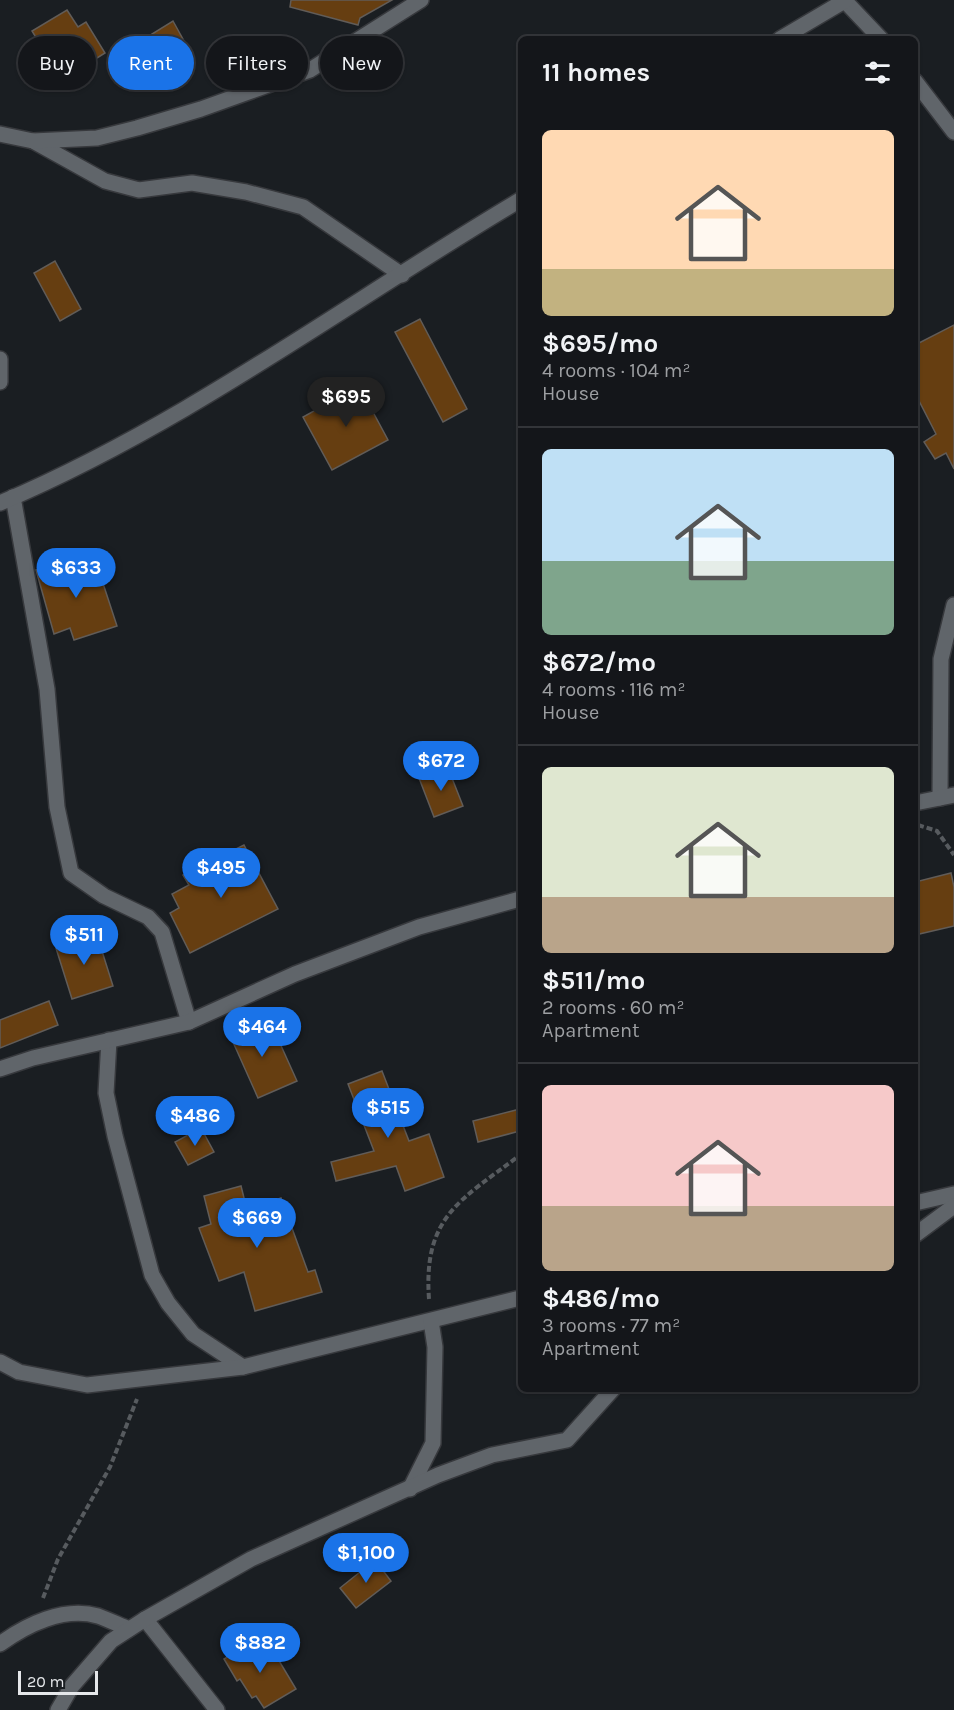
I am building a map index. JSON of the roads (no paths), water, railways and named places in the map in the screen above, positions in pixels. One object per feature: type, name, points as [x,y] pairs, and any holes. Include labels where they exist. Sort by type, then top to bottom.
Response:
[{"type":"street","points":[[0,134],[33,141],[97,138],[201,109],[310,70],[421,0]]},
{"type":"street","points":[[785,36],[843,1],[878,36]]},
{"type":"street","points":[[918,85],[954,132]]},
{"type":"street","points":[[33,141],[105,181],[139,190],[192,183],[246,192],[303,207],[402,275]]},
{"type":"street","points":[[189,1022],[162,932],[148,917],[104,896],[71,873],[57,807],[47,689],[7,500],[48,482],[244,375],[518,201]]},
{"type":"street","points":[[0,359],[0,382]]},
{"type":"street","points":[[918,802],[947,797],[941,659],[954,605]]},
{"type":"street","points":[[0,1069],[108,1040],[189,1022],[295,974],[420,927],[518,900]]},
{"type":"street","points":[[108,1040],[106,1093],[115,1136],[152,1275],[168,1303],[193,1334],[243,1368]]},
{"type":"street","points":[[918,1202],[954,1194]]},
{"type":"street","points":[[918,1233],[954,1206]]},
{"type":"street","points":[[0,1362],[18,1372],[87,1385],[243,1368],[518,1299]]},
{"type":"street","points":[[410,1489],[433,1443],[435,1347],[431,1321]]},
{"type":"street","points":[[58,1710],[72,1686],[111,1641],[145,1619],[251,1559],[410,1489],[492,1455],[567,1440],[610,1392]]},
{"type":"street","points":[[0,1644],[23,1627],[63,1615],[96,1615],[129,1629]]},
{"type":"street","points":[[145,1619],[217,1710]]}]
